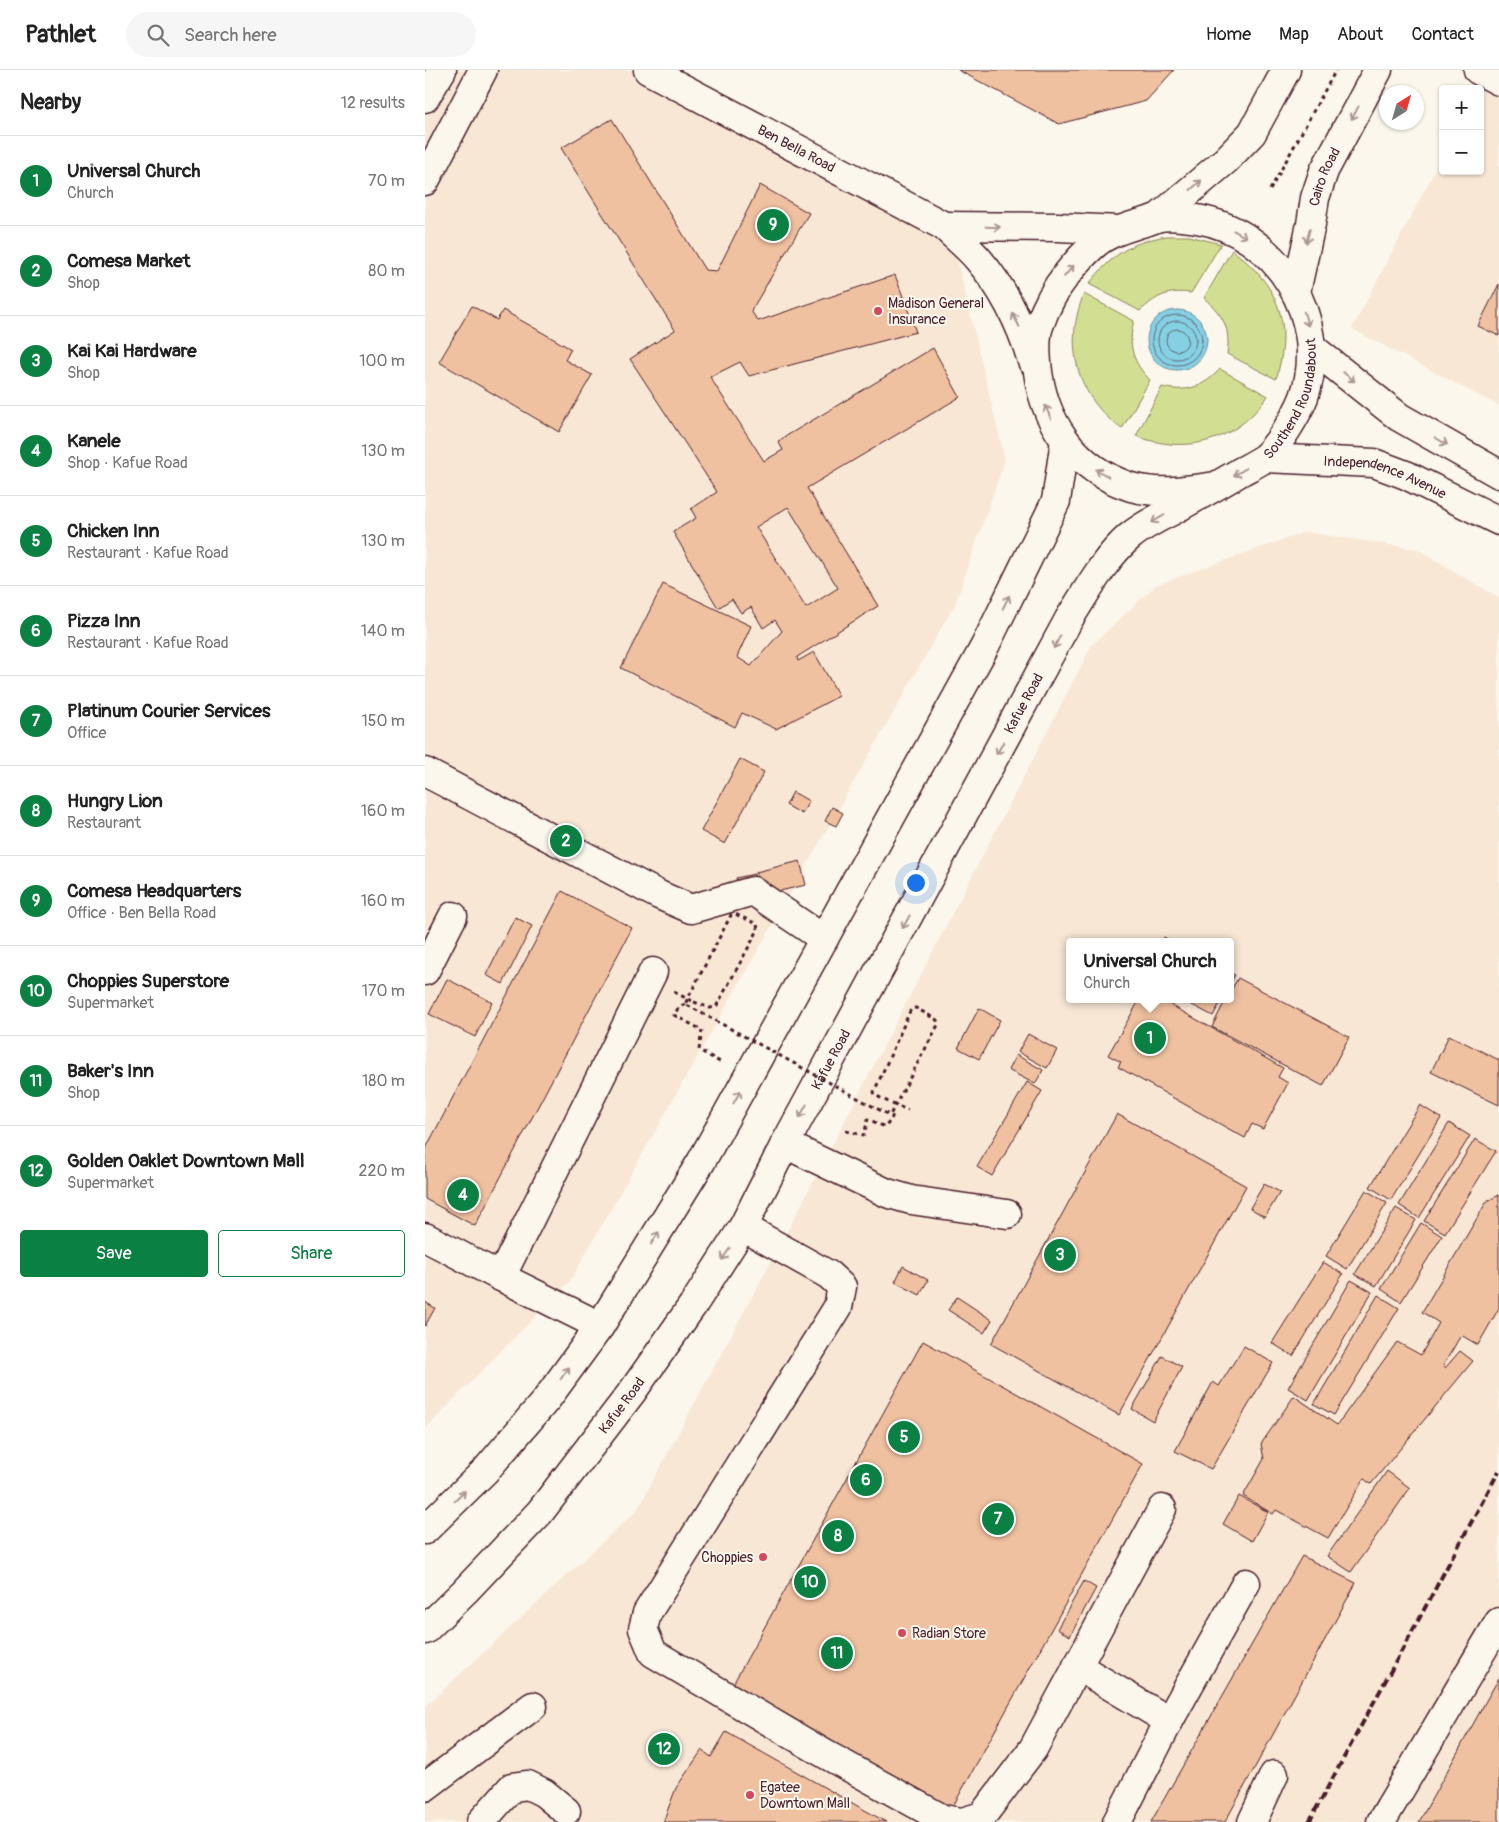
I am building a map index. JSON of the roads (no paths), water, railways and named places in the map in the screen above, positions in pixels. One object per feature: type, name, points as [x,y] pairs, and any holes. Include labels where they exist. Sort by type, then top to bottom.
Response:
[{"type":"main road","points":[[425,98],[442,70]]},
{"type":"main road","points":[[425,181],[483,70]]},
{"type":"main road","points":[[1159,217],[1226,160],[1252,133],[1285,70]]},
{"type":"main road","points":[[1478,70],[1499,81]]},
{"type":"main road","name":"Ben Bella Road","points":[[656,72],[944,226],[977,258],[1003,294],[1025,337],[1039,382]]},
{"type":"main road","name":"Cairo Road","points":[[1295,292],[1315,198],[1324,171],[1379,73]]},
{"type":"main road","name":"Southend Roundabout","points":[[1159,217],[1183,217],[1207,221],[1236,232],[1250,239],[1268,254],[1284,272],[1306,315],[1311,347],[1310,372],[1301,404],[1294,419],[1263,458],[1216,486],[1174,492],[1152,491],[1132,487],[1113,480],[1093,468],[1078,455],[1065,440],[1050,417],[1039,382],[1036,345],[1039,327],[1054,293],[1064,277],[1103,238],[1119,230],[1159,217]]},
{"type":"main road","name":"Ben Bella Road","points":[[944,226],[1059,227],[1119,230]]},
{"type":"main road","points":[[1311,347],[1399,417],[1499,474]]},
{"type":"main road","points":[[425,1530],[486,1470],[546,1400],[600,1326],[701,1162],[980,654],[1056,501],[1065,440]]},
{"type":"main road","name":"Independence Avenue","points":[[1263,458],[1374,464],[1406,474],[1499,521]]},
{"type":"main road","name":"Kafue Road","points":[[425,1630],[540,1512],[579,1463],[695,1302],[743,1227],[785,1144],[1069,619],[1107,562],[1129,537],[1158,518],[1216,486]]},
{"type":"main road","points":[[425,772],[659,895],[691,909],[753,891],[824,939]]},
{"type":"main road","points":[[425,971],[453,916]]},
{"type":"main road","points":[[501,1277],[653,972]]},
{"type":"main road","points":[[785,1144],[887,1193],[911,1200],[1007,1214]]},
{"type":"main road","points":[[743,1227],[829,1275],[842,1287],[838,1307],[647,1613],[643,1629],[653,1653],[825,1754],[926,1810],[943,1819],[962,1822],[982,1816],[1033,1749],[1161,1509]]},
{"type":"main road","points":[[425,1237],[600,1326]]},
{"type":"main road","points":[[1117,1822],[1169,1721],[1246,1583]]},
{"type":"main road","points":[[1381,1822],[1499,1622]]},
{"type":"main road","points":[[1077,1666],[1169,1721]]},
{"type":"main road","points":[[425,1787],[533,1706]]},
{"type":"main road","points":[[1252,1822],[1274,1775]]},
{"type":"main road","points":[[481,1822],[512,1787],[528,1785],[545,1793],[566,1811]]},
{"type":"water","points":[[1171,310],[1183,310],[1194,315],[1202,323],[1207,334],[1205,352],[1194,365],[1183,370],[1171,370],[1160,365],[1152,357],[1147,346],[1147,334],[1152,323],[1160,315]]},
{"type":"railway","points":[[1309,1822],[1499,1471]]},
{"type":"place","name":"Comesa Headquarters","points":[[773,225]]},
{"type":"place","name":"Madison General Insurance","points":[[878,311]]},
{"type":"place","name":"Comesa Market","points":[[566,841]]},
{"type":"place","name":"Universal Church","points":[[1150,1038]]},
{"type":"place","name":"Kanele","points":[[463,1195]]},
{"type":"place","name":"Kai Kai Hardware","points":[[1060,1255]]},
{"type":"place","name":"Chicken Inn","points":[[904,1437]]},
{"type":"place","name":"Pizza Inn","points":[[866,1480]]},
{"type":"place","name":"Platinum Courier Services","points":[[998,1519]]},
{"type":"place","name":"Hungry Lion","points":[[838,1536]]},
{"type":"place","name":"Choppies","points":[[763,1557]]},
{"type":"place","name":"Choppies Superstore","points":[[810,1582]]},
{"type":"place","name":"Radian Store","points":[[902,1633]]},
{"type":"place","name":"Baker's Inn","points":[[837,1653]]},
{"type":"place","name":"Golden Oaklet Downtown Mall","points":[[664,1749]]},
{"type":"place","name":"Egatee Downtown Mall","points":[[750,1795]]}]
